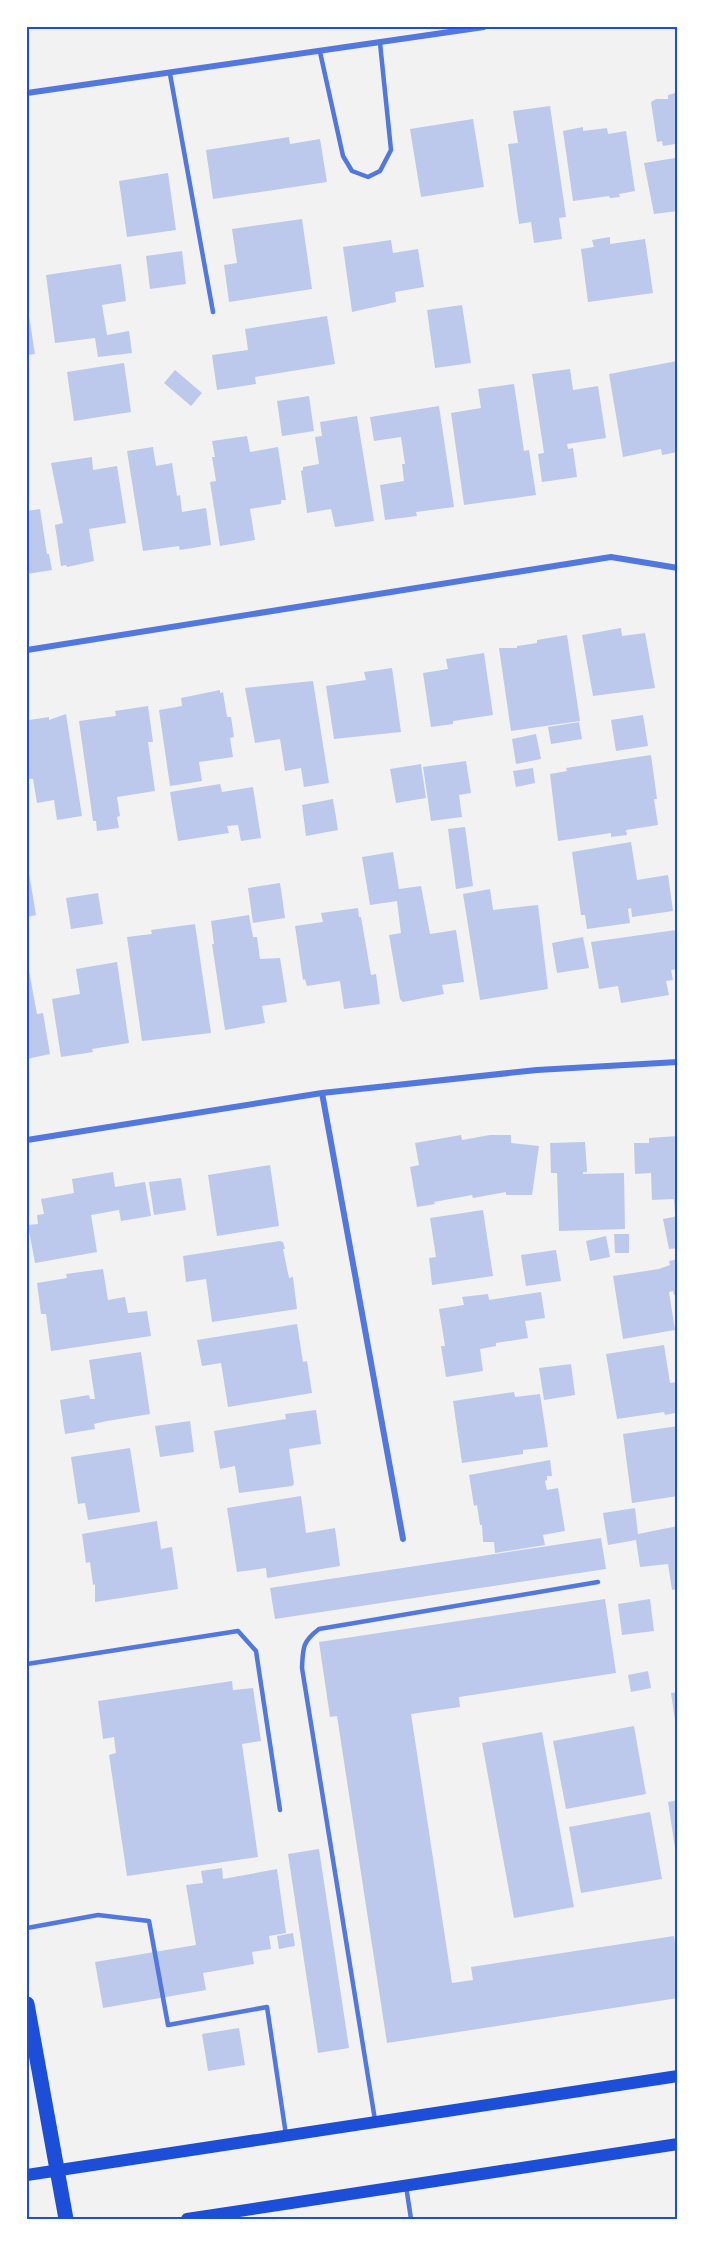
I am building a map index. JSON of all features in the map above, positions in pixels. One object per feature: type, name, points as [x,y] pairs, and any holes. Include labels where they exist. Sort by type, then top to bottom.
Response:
[{"type":"main road","points":[[27,2004],[66,2219]]},
{"type":"main road","points":[[27,2175],[678,2076]]},
{"type":"main road","points":[[187,2219],[254,2214],[406,2186],[678,2144]]},
{"type":"street","points":[[27,93],[484,27]]},
{"type":"street","points":[[27,650],[611,556],[678,568]]},
{"type":"street","points":[[27,1140],[322,1093],[537,1070],[678,1062]]},
{"type":"street","points":[[322,1093],[404,1539]]},
{"type":"lane","points":[[320,52],[343,156],[352,171],[368,177],[380,171],[391,150],[380,43]]},
{"type":"lane","points":[[170,74],[213,312]]},
{"type":"lane","points":[[375,2122],[302,1668],[303,1647],[309,1637],[320,1629],[598,1582]]},
{"type":"lane","points":[[27,1664],[238,1631],[256,1651],[280,1810]]},
{"type":"lane","points":[[27,1928],[98,1915],[149,1921],[168,2025],[267,2007],[286,2135]]},
{"type":"lane","points":[[406,2186],[411,2219]]},
{"type":"building","points":[[675,93],[678,99],[677,154],[675,144],[663,146],[662,141],[657,142],[651,102],[656,99],[668,99],[668,95]]},
{"type":"building","points":[[550,106],[566,217],[559,218],[562,239],[534,243],[531,222],[519,224],[508,144],[518,143],[513,111]]},
{"type":"building","points":[[473,119],[484,187],[421,197],[410,129]]},
{"type":"building","points":[[583,127],[583,131],[607,128],[608,134],[626,131],[635,191],[619,194],[620,197],[610,198],[609,196],[573,201],[563,131]]},
{"type":"building","points":[[289,137],[290,144],[320,139],[327,182],[213,199],[206,150]]},
{"type":"building","points":[[675,158],[678,176],[678,211],[654,214],[644,163]]},
{"type":"building","points":[[168,173],[176,230],[127,237],[119,181]]},
{"type":"building","points":[[302,219],[312,289],[229,302],[224,265],[237,263],[232,229]]},
{"type":"building","points":[[610,237],[610,244],[645,239],[653,293],[588,302],[581,249],[594,247],[592,240]]},
{"type":"building","points":[[391,240],[393,253],[418,249],[424,287],[395,292],[396,302],[352,312],[343,247]]},
{"type":"building","points":[[182,251],[186,284],[150,289],[146,256]]},
{"type":"building","points":[[121,264],[126,301],[102,305],[107,335],[129,331],[132,353],[98,357],[95,338],[55,343],[46,275]]},
{"type":"building","points":[[462,305],[471,363],[435,368],[427,310]]},
{"type":"building","points":[[29,316],[35,354],[27,355],[27,317]]},
{"type":"building","points":[[327,316],[335,364],[255,377],[256,384],[217,390],[212,355],[248,350],[245,329]]},
{"type":"building","points":[[677,361],[678,452],[662,455],[661,449],[623,457],[609,374]]},
{"type":"building","points":[[124,363],[131,412],[74,421],[67,372]]},
{"type":"building","points":[[570,369],[573,390],[598,386],[606,438],[567,444],[568,449],[573,448],[577,477],[542,482],[538,454],[544,453],[532,374]]},
{"type":"building","points":[[175,370],[202,393],[191,406],[164,383]]},
{"type":"building","points":[[514,384],[524,451],[529,450],[536,495],[464,505],[451,413],[481,408],[478,389]]},
{"type":"building","points":[[309,396],[314,431],[282,436],[277,401]]},
{"type":"building","points":[[439,406],[454,507],[416,512],[417,516],[385,520],[380,485],[404,481],[402,464],[405,464],[401,437],[374,441],[370,417]]},
{"type":"building","points":[[357,416],[374,521],[335,527],[331,509],[307,513],[301,471],[303,467],[319,464],[315,437],[322,436],[320,422]]},
{"type":"building","points":[[247,436],[250,452],[278,447],[286,500],[281,500],[281,504],[250,509],[255,540],[220,546],[210,482],[216,481],[212,441]]},
{"type":"building","points":[[153,447],[156,466],[172,463],[182,512],[206,508],[211,545],[180,550],[179,546],[143,551],[127,451]]},
{"type":"building","points":[[92,457],[93,470],[117,466],[126,523],[89,529],[94,561],[67,567],[66,565],[61,566],[55,525],[63,523],[51,463]]},
{"type":"building","points":[[40,509],[47,554],[49,554],[52,570],[27,574],[27,511]]},
{"type":"building","points":[[621,628],[622,636],[645,633],[655,688],[593,696],[582,635]]},
{"type":"building","points":[[567,635],[580,721],[511,731],[499,648],[517,648],[517,646],[537,643],[537,640]]},
{"type":"building","points":[[484,653],[493,715],[431,727],[423,673],[448,669],[446,659]]},
{"type":"building","points":[[392,668],[401,732],[334,739],[326,686],[366,680],[364,672]]},
{"type":"building","points":[[313,681],[329,783],[304,787],[301,768],[285,771],[280,739],[255,743],[245,688]]},
{"type":"building","points":[[220,690],[220,693],[223,692],[227,717],[231,717],[234,737],[230,738],[233,757],[199,762],[202,781],[170,786],[159,710],[182,706],[181,698]]},
{"type":"building","points":[[148,706],[153,742],[148,742],[155,791],[117,797],[119,828],[97,831],[96,821],[93,821],[79,721],[116,716],[115,711]]},
{"type":"building","points":[[27,713],[29,720],[49,717],[49,720],[66,714],[82,816],[57,820],[54,800],[37,803],[33,779],[27,779]]},
{"type":"building","points":[[643,715],[648,746],[616,751],[611,720]]},
{"type":"building","points":[[579,722],[582,739],[551,744],[548,727]]},
{"type":"building","points":[[536,734],[541,759],[516,764],[512,739]]},
{"type":"building","points":[[651,755],[658,825],[626,830],[627,835],[611,837],[611,833],[558,841],[550,774],[567,771],[566,768]]},
{"type":"building","points":[[466,761],[471,793],[459,795],[462,817],[431,821],[423,767]]},
{"type":"building","points":[[421,764],[426,798],[396,803],[390,769]]},
{"type":"building","points":[[533,768],[535,783],[516,787],[513,771]]},
{"type":"building","points":[[220,784],[222,792],[253,787],[261,838],[241,841],[238,825],[227,826],[229,833],[178,841],[170,792]]},
{"type":"building","points":[[333,799],[338,830],[306,836],[302,805]]},
{"type":"building","points":[[465,827],[473,886],[456,889],[448,829]]},
{"type":"building","points":[[631,842],[637,880],[668,875],[673,911],[632,917],[631,908],[628,909],[630,923],[587,929],[585,915],[581,915],[572,852]]},
{"type":"building","points":[[393,852],[399,889],[421,886],[430,934],[456,930],[464,982],[442,985],[444,994],[403,1002],[400,999],[389,935],[401,933],[397,901],[370,905],[362,857]]},
{"type":"building","points":[[27,861],[36,915],[27,917]]},
{"type":"building","points":[[280,883],[285,918],[253,923],[248,888]]},
{"type":"building","points":[[490,889],[493,910],[538,905],[548,989],[480,1000],[463,894]]},
{"type":"building","points":[[98,893],[103,924],[71,929],[66,898]]},
{"type":"building","points":[[358,908],[371,975],[376,974],[380,1004],[344,1009],[340,981],[307,986],[305,979],[303,980],[295,926],[323,922],[321,913]]},
{"type":"building","points":[[249,915],[253,937],[257,937],[260,959],[280,958],[287,1002],[262,1006],[265,1023],[225,1030],[212,944],[214,944],[211,921]]},
{"type":"building","points":[[195,924],[211,1033],[142,1041],[127,937],[152,934],[151,930]]},
{"type":"building","points":[[676,930],[678,969],[671,970],[673,980],[666,981],[669,995],[621,1003],[618,986],[599,989],[591,942]]},
{"type":"building","points":[[583,937],[589,968],[557,973],[552,943]]},
{"type":"building","points":[[27,960],[37,1014],[43,1013],[50,1054],[27,1059]]},
{"type":"building","points":[[117,962],[129,1043],[61,1057],[52,999],[80,994],[76,969]]},
{"type":"building","points":[[461,1135],[462,1140],[490,1135],[511,1135],[511,1143],[539,1146],[532,1195],[506,1195],[506,1192],[473,1198],[472,1195],[417,1207],[410,1167],[419,1165],[415,1143]]},
{"type":"building","points":[[678,1136],[678,1213],[675,1213],[674,1199],[652,1200],[651,1173],[635,1174],[634,1143],[649,1143],[649,1138]]},
{"type":"building","points":[[585,1142],[587,1172],[583,1174],[624,1173],[625,1229],[559,1231],[557,1173],[551,1173],[550,1143]]},
{"type":"building","points":[[270,1165],[279,1226],[217,1236],[208,1175]]},
{"type":"building","points":[[113,1172],[115,1187],[145,1182],[151,1216],[121,1221],[119,1210],[91,1215],[97,1252],[35,1263],[28,1225],[38,1224],[37,1215],[44,1214],[41,1199],[74,1193],[72,1179]]},
{"type":"building","points":[[181,1178],[186,1210],[154,1215],[149,1182]]},
{"type":"building","points":[[483,1210],[493,1276],[432,1285],[429,1258],[436,1257],[430,1218]]},
{"type":"building","points":[[678,1216],[678,1248],[669,1249],[663,1219]]},
{"type":"building","points":[[614,1234],[629,1234],[629,1253],[615,1253]]},
{"type":"building","points":[[606,1236],[610,1257],[590,1261],[586,1241]]},
{"type":"building","points":[[283,1242],[285,1249],[283,1249],[289,1278],[293,1277],[297,1309],[212,1322],[206,1279],[186,1282],[183,1256]]},
{"type":"building","points":[[556,1250],[561,1281],[526,1286],[521,1255]]},
{"type":"building","points":[[678,1259],[678,1295],[674,1295],[673,1291],[669,1292],[675,1330],[623,1339],[613,1276],[659,1269],[670,1265],[669,1261]]},
{"type":"building","points":[[103,1269],[108,1300],[125,1297],[128,1313],[147,1311],[151,1336],[51,1351],[46,1314],[41,1314],[37,1283],[67,1278],[66,1274]]},
{"type":"building","points":[[541,1292],[545,1318],[525,1321],[528,1338],[496,1343],[496,1346],[480,1349],[483,1371],[446,1377],[441,1346],[445,1346],[439,1309],[464,1305],[462,1297],[488,1294],[489,1300]]},
{"type":"building","points":[[297,1324],[303,1362],[307,1361],[312,1393],[228,1407],[221,1363],[202,1366],[197,1340]]},
{"type":"building","points":[[664,1345],[670,1383],[678,1382],[678,1415],[676,1416],[675,1413],[665,1415],[664,1412],[617,1419],[606,1354]]},
{"type":"building","points":[[141,1352],[150,1414],[94,1424],[95,1429],[65,1434],[60,1400],[89,1395],[90,1399],[95,1399],[89,1360]]},
{"type":"building","points":[[571,1364],[575,1395],[544,1400],[539,1368]]},
{"type":"building","points":[[514,1392],[515,1397],[540,1394],[548,1447],[523,1450],[523,1454],[462,1463],[453,1401]]},
{"type":"building","points":[[316,1410],[321,1444],[289,1449],[294,1484],[239,1493],[235,1466],[220,1469],[214,1431],[286,1419],[285,1414]]},
{"type":"building","points":[[190,1421],[194,1452],[160,1457],[155,1426]]},
{"type":"building","points":[[678,1426],[678,1496],[632,1503],[623,1434]]},
{"type":"building","points":[[130,1448],[140,1512],[88,1520],[85,1503],[78,1504],[71,1457]]},
{"type":"building","points":[[550,1460],[552,1476],[547,1476],[545,1481],[547,1490],[558,1488],[565,1531],[543,1535],[545,1545],[495,1553],[494,1542],[483,1542],[482,1525],[480,1525],[477,1505],[474,1506],[469,1475]]},
{"type":"building","points":[[301,1496],[306,1533],[335,1528],[340,1566],[267,1578],[266,1568],[237,1572],[227,1508]]},
{"type":"building","points":[[635,1508],[638,1534],[678,1526],[678,1589],[672,1590],[668,1564],[640,1567],[636,1540],[608,1545],[603,1513]]},
{"type":"building","points":[[157,1521],[161,1549],[172,1547],[178,1589],[95,1602],[95,1584],[93,1585],[90,1562],[86,1563],[82,1534]]},
{"type":"building","points":[[601,1538],[606,1569],[275,1619],[270,1588]]},
{"type":"building","points":[[605,1599],[616,1673],[459,1697],[460,1707],[411,1714],[452,1983],[473,1980],[471,1967],[674,1936],[678,1963],[678,1998],[387,2043],[337,1716],[330,1717],[319,1642]]},
{"type":"building","points":[[650,1599],[654,1631],[622,1635],[618,1604]]},
{"type":"building","points":[[648,1671],[651,1688],[631,1692],[628,1675]]},
{"type":"building","points":[[232,1681],[233,1690],[253,1688],[261,1741],[242,1744],[258,1857],[127,1876],[109,1755],[116,1753],[114,1737],[103,1739],[98,1701]]},
{"type":"building","points":[[678,1692],[678,1734],[677,1734],[671,1693]]},
{"type":"building","points":[[634,1726],[646,1794],[566,1809],[553,1741]]},
{"type":"building","points":[[542,1732],[574,1907],[514,1918],[482,1743]]},
{"type":"building","points":[[678,1800],[678,1847],[675,1848],[668,1802]]},
{"type":"building","points":[[650,1812],[662,1879],[581,1893],[569,1827]]},
{"type":"building","points":[[319,1849],[349,2048],[318,2053],[288,1854]]},
{"type":"building","points":[[222,1868],[223,1879],[277,1869],[286,1933],[269,1936],[271,1949],[252,1952],[254,1964],[203,1973],[206,1990],[103,2008],[95,1962],[196,1945],[186,1885],[203,1883],[201,1871]]},
{"type":"building","points":[[293,1933],[295,1946],[279,1949],[277,1936]]},
{"type":"building","points":[[239,2028],[245,2065],[208,2071],[202,2034]]}]
